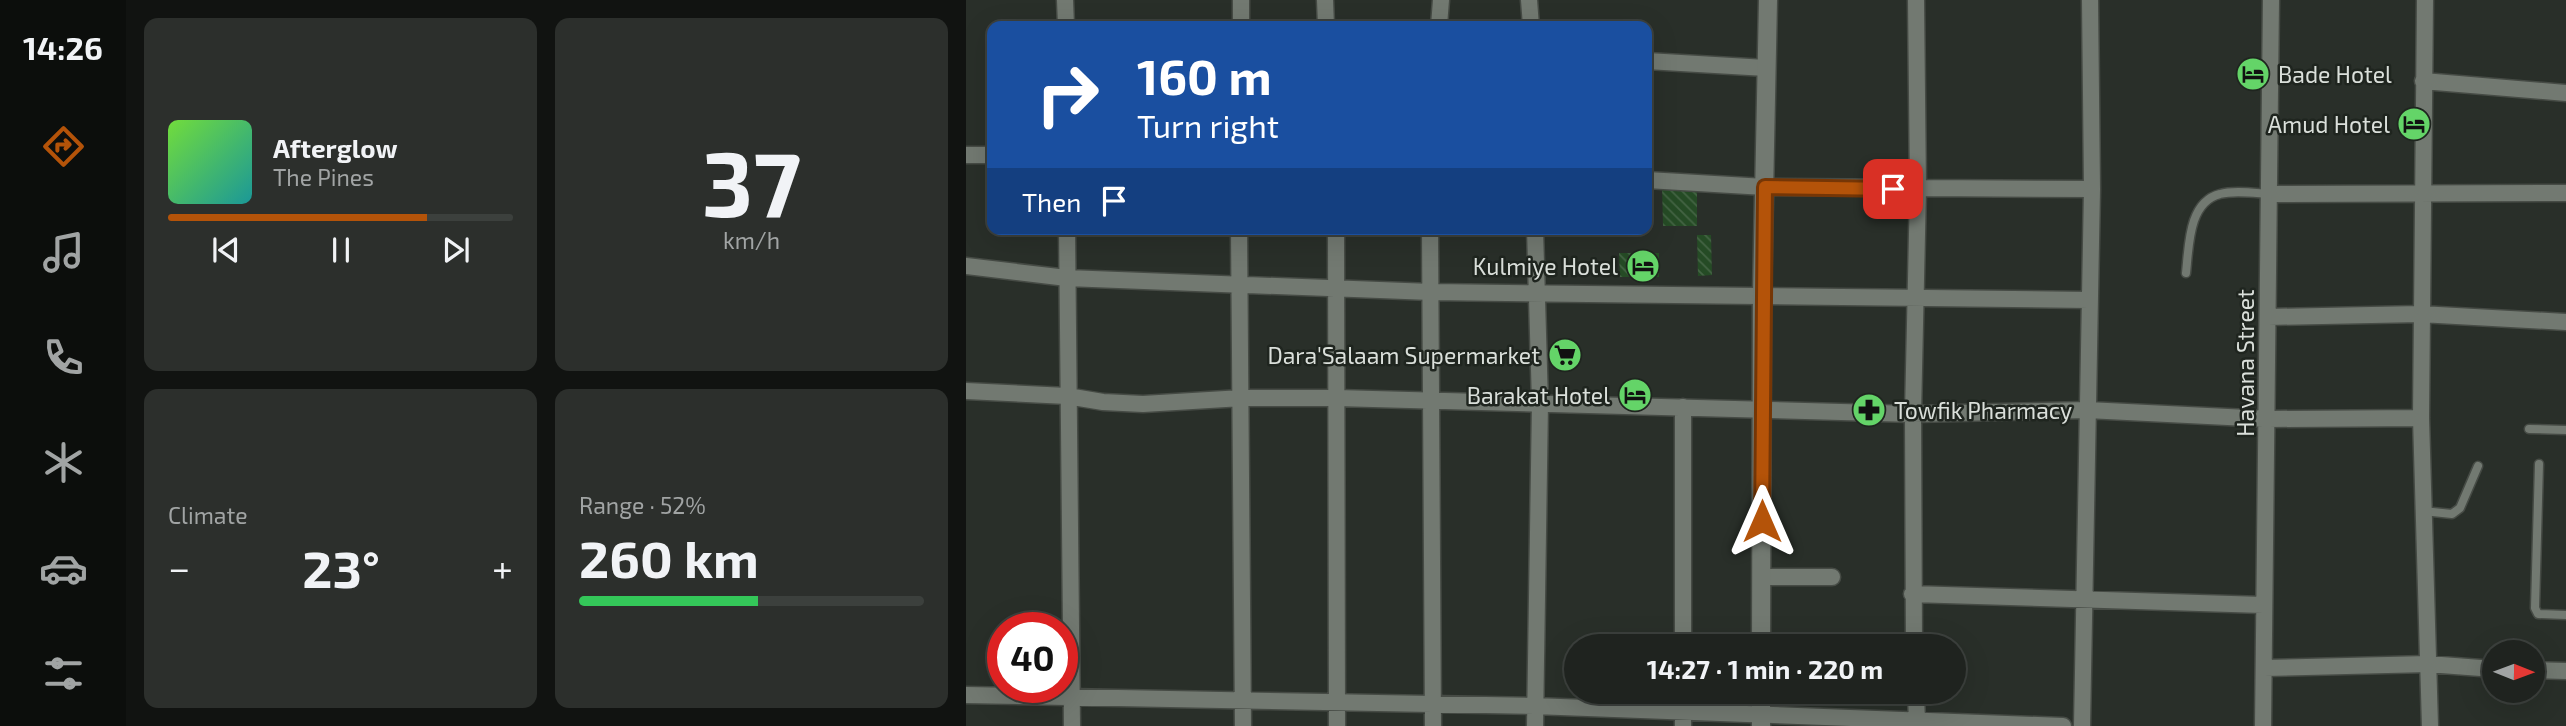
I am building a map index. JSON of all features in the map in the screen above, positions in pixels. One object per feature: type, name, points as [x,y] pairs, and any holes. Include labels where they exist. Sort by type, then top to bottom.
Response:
[{"type":"street","points":[[1065,0],[1066,21]]},
{"type":"street","points":[[1241,0],[1241,21]]},
{"type":"street","points":[[1325,0],[1326,21]]},
{"type":"street","points":[[1439,21],[1441,0]]},
{"type":"street","points":[[1530,0],[1531,21]]},
{"type":"street","points":[[1761,634],[1762,295],[1768,0]]},
{"type":"street","points":[[1914,634],[1913,414],[1918,189],[1916,0]]},
{"type":"street","points":[[2082,726],[2092,189],[2090,0]]},
{"type":"street","name":"Havana Street","points":[[2263,726],[2271,0]]},
{"type":"street","points":[[2425,0],[2420,314],[2430,726]]},
{"type":"street","points":[[1652,61],[1766,68]]},
{"type":"street","points":[[2423,81],[2566,93]]},
{"type":"street","points":[[966,155],[987,155]]},
{"type":"street","points":[[1652,180],[1765,187],[2092,189]]},
{"type":"street","points":[[2269,194],[2422,191],[2477,194],[2566,193]]},
{"type":"street","points":[[1067,235],[1070,612]]},
{"type":"street","points":[[1239,235],[1243,726]]},
{"type":"street","points":[[1336,235],[1337,726]]},
{"type":"street","points":[[1430,235],[1433,726]]},
{"type":"street","points":[[1535,235],[1540,403],[1535,726]]},
{"type":"street","points":[[966,266],[1067,278],[1431,292],[1539,291],[2089,300]]},
{"type":"street","points":[[2268,317],[2420,314],[2566,322]]},
{"type":"street","points":[[966,391],[1067,396],[1103,402],[1143,404],[1242,398],[1336,398],[1913,414],[2087,410],[2268,419],[2421,418]]},
{"type":"street","points":[[1683,634],[1684,407]]},
{"type":"street","points":[[1762,577],[1832,577]]},
{"type":"street","points":[[1912,594],[2263,605]]},
{"type":"street","points":[[2264,668],[2428,664],[2482,668]]},
{"type":"street","points":[[2545,670],[2566,671]]},
{"type":"street","points":[[966,695],[987,695]]},
{"type":"street","points":[[1078,695],[1534,706],[1683,720],[2063,726]]},
{"type":"street","points":[[1071,703],[1072,726]]},
{"type":"street","points":[[1916,704],[1917,722]]},
{"type":"lane","points":[[2186,273],[2191,229],[2204,202],[2221,193],[2269,194]]},
{"type":"lane","points":[[2529,429],[2566,430]]},
{"type":"lane","points":[[2539,464],[2535,608],[2538,614],[2566,615]]},
{"type":"lane","points":[[2423,511],[2452,514],[2460,508],[2478,466]]},
{"type":"building","points":[[1697,185],[1697,226],[1663,226],[1662,186]]},
{"type":"building","points":[[1697,235],[1711,235],[1712,275],[1698,276]]},
{"type":"building","points":[[1619,253],[1659,253],[1659,277],[1620,277]]},
{"type":"place","name":"Bade Hotel","points":[[2253,74]]},
{"type":"place","name":"Amud Hotel","points":[[2414,124]]},
{"type":"place","name":"Kulmiye Hotel","points":[[1643,266]]},
{"type":"place","name":"Dara'Salaam Supermarket","points":[[1565,355]]},
{"type":"place","name":"Barakat Hotel","points":[[1635,395]]},
{"type":"place","name":"Towfik Pharmacy","points":[[1869,410]]},
{"type":"route","points":[[1762,521],[1765,187],[1893,189]]}]
